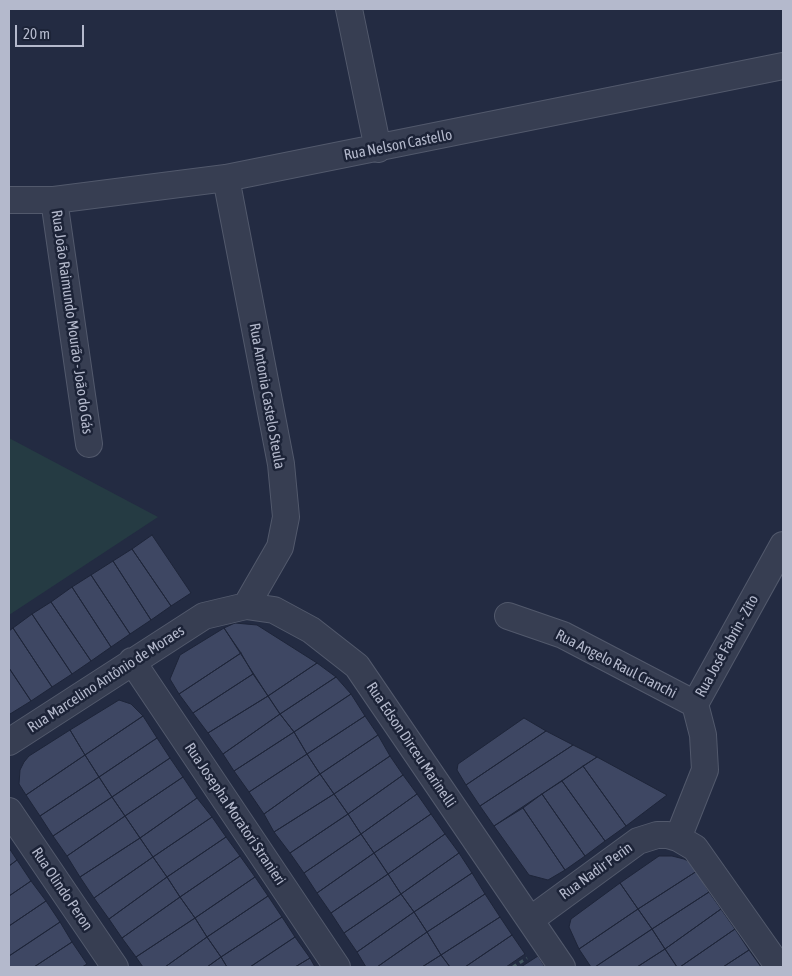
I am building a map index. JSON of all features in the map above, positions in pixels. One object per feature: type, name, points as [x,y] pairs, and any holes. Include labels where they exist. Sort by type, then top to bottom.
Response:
[{"type":"street","points":[[349,9],[378,149]]},
{"type":"street","name":"Rua Nelson Castello","points":[[9,200],[54,200],[226,178],[378,149],[783,66]]},
{"type":"street","name":"Rua Antonia Castelo Steula","points":[[226,178],[281,464],[286,517],[280,547],[246,606]]},
{"type":"street","name":"Rua João Raimundo Mourão - João do Gás","points":[[54,200],[89,444]]},
{"type":"street","name":"Rua José Fabrin - Zito","points":[[673,837],[705,770],[703,735],[695,704],[783,545]]},
{"type":"street","name":"Rua Edson Dirceu Marinelli","points":[[204,616],[246,606],[274,610],[311,630],[357,666],[562,967]]},
{"type":"street","name":"Rua Marcelino Antônio de Moraes","points":[[9,742],[204,616]]},
{"type":"street","name":"Rua Angelo Raul Cranchi","points":[[508,616],[563,635],[695,704]]},
{"type":"street","name":"Rua Josepha Moratori Stranieri","points":[[132,661],[337,967]]},
{"type":"street","name":"Rua Olindo Peron","points":[[9,810],[115,967]]},
{"type":"street","name":"Rua Nadir Perin","points":[[530,920],[638,841],[657,835],[673,837]]},
{"type":"street","points":[[673,837],[695,848],[779,967]]},
{"type":"shaded area","points":[[9,438],[158,517],[9,615]]},
{"type":"building","points":[[152,535],[191,593],[171,606],[132,549]]},
{"type":"building","points":[[132,549],[171,606],[151,620],[113,561]]},
{"type":"building","points":[[113,561],[151,620],[130,634],[91,575]]},
{"type":"building","points":[[91,575],[130,634],[111,647],[72,587]]},
{"type":"building","points":[[72,587],[111,647],[91,661],[51,602]]},
{"type":"building","points":[[51,602],[91,661],[72,674],[32,614]]},
{"type":"building","points":[[32,614],[72,674],[52,687],[13,628]]},
{"type":"building","points":[[235,623],[257,625],[317,663],[268,696],[224,628]]},
{"type":"building","points":[[13,628],[52,687],[31,701],[9,668],[9,631]]},
{"type":"building","points":[[224,628],[241,653],[179,694],[170,679],[180,655]]},
{"type":"building","points":[[241,653],[253,674],[193,713],[179,694]]},
{"type":"building","points":[[317,663],[336,677],[280,714],[268,696]]},
{"type":"building","points":[[9,668],[31,701],[10,714],[9,712]]},
{"type":"building","points":[[253,674],[268,696],[208,733],[193,713]]},
{"type":"building","points":[[336,677],[351,694],[294,732],[280,714]]},
{"type":"building","points":[[351,694],[365,716],[307,754],[294,732]]},
{"type":"building","points":[[268,696],[280,714],[223,754],[208,733]]},
{"type":"building","points":[[119,700],[131,704],[143,716],[85,755],[70,730]]},
{"type":"building","points":[[280,714],[294,732],[234,771],[223,754]]},
{"type":"building","points":[[143,716],[157,738],[99,777],[85,755]]},
{"type":"building","points":[[365,716],[378,735],[320,774],[307,754]]},
{"type":"building","points":[[524,718],[546,731],[466,785],[457,770],[458,764]]},
{"type":"building","points":[[70,730],[85,755],[26,795],[19,784],[20,770],[24,762],[29,756]]},
{"type":"building","points":[[546,731],[573,745],[480,806],[466,785]]},
{"type":"building","points":[[294,732],[307,754],[249,792],[234,771]]},
{"type":"building","points":[[378,735],[390,756],[334,794],[320,774]]},
{"type":"building","points":[[157,738],[170,758],[112,797],[99,777]]},
{"type":"building","points":[[573,745],[597,757],[494,826],[480,806]]},
{"type":"building","points":[[307,754],[320,774],[264,814],[249,792]]},
{"type":"building","points":[[85,755],[99,777],[40,816],[26,795]]},
{"type":"building","points":[[390,756],[403,775],[348,814],[334,794]]},
{"type":"building","points":[[597,757],[667,795],[626,826],[583,766]]},
{"type":"building","points":[[170,758],[183,777],[125,816],[112,797]]},
{"type":"building","points":[[583,766],[626,826],[605,841],[562,781]]},
{"type":"building","points":[[320,774],[334,794],[274,832],[264,814]]},
{"type":"building","points":[[403,775],[417,794],[361,834],[348,814]]},
{"type":"building","points":[[99,777],[112,797],[53,836],[40,816]]},
{"type":"building","points":[[183,777],[197,798],[140,838],[125,816]]},
{"type":"building","points":[[562,781],[605,841],[585,856],[542,794]]},
{"type":"building","points":[[334,794],[348,814],[290,853],[274,832]]},
{"type":"building","points":[[417,794],[431,814],[374,853],[361,834]]},
{"type":"building","points":[[542,794],[585,856],[565,870],[523,808]]},
{"type":"building","points":[[112,797],[125,816],[67,856],[53,836]]},
{"type":"building","points":[[197,798],[212,817],[153,857],[140,838]]},
{"type":"building","points":[[523,808],[565,870],[548,880],[529,875],[494,826]]},
{"type":"building","points":[[348,814],[361,834],[304,873],[290,853]]},
{"type":"building","points":[[431,814],[445,834],[388,874],[374,853]]},
{"type":"building","points":[[125,816],[140,838],[80,877],[67,856]]},
{"type":"building","points":[[212,817],[226,837],[167,877],[153,857]]},
{"type":"building","points":[[361,834],[374,853],[317,893],[304,873]]},
{"type":"building","points":[[445,834],[459,853],[401,894],[388,874]]},
{"type":"building","points":[[226,837],[240,856],[180,897],[167,877]]},
{"type":"building","points":[[140,838],[153,857],[94,898],[80,877]]},
{"type":"building","points":[[9,848],[17,860],[9,866]]},
{"type":"building","points":[[374,853],[388,874],[331,913],[317,893]]},
{"type":"building","points":[[459,853],[472,873],[414,912],[401,894]]},
{"type":"building","points":[[240,856],[255,877],[195,918],[180,897]]},
{"type":"building","points":[[659,856],[672,856],[684,859],[690,862],[697,871],[638,909],[620,883]]},
{"type":"building","points":[[153,857],[167,877],[109,919],[94,898]]},
{"type":"building","points":[[17,860],[31,881],[9,896],[9,866]]},
{"type":"building","points":[[697,871],[709,892],[652,929],[638,909]]},
{"type":"building","points":[[472,873],[485,894],[427,932],[414,912]]},
{"type":"building","points":[[388,874],[401,894],[344,933],[331,913]]},
{"type":"building","points":[[167,877],[180,897],[122,938],[109,919]]},
{"type":"building","points":[[255,877],[268,896],[207,937],[195,918]]},
{"type":"building","points":[[31,881],[46,901],[9,926],[9,896]]},
{"type":"building","points":[[620,883],[638,909],[579,949],[569,927],[571,919]]},
{"type":"building","points":[[709,892],[721,909],[665,949],[652,929]]},
{"type":"building","points":[[401,894],[414,912],[357,952],[344,933]]},
{"type":"building","points":[[485,894],[500,917],[441,955],[427,932]]},
{"type":"building","points":[[268,896],[282,917],[221,957],[207,937]]},
{"type":"building","points":[[180,897],[195,918],[136,957],[122,938]]},
{"type":"building","points":[[46,901],[60,922],[9,956],[9,926]]},
{"type":"building","points":[[638,909],[652,929],[595,967],[591,967],[579,949]]},
{"type":"building","points":[[721,909],[735,929],[680,967],[677,967],[665,949]]},
{"type":"building","points":[[414,912],[427,932],[377,967],[366,967],[357,952]]},
{"type":"building","points":[[282,917],[295,937],[250,967],[227,967],[221,957]]},
{"type":"building","points":[[500,917],[512,935],[465,967],[450,967],[441,955]]},
{"type":"building","points":[[195,918],[207,937],[165,967],[143,967],[136,957]]},
{"type":"building","points":[[60,922],[72,942],[34,967],[9,967],[9,956]]},
{"type":"building","points":[[652,929],[665,949],[637,967],[595,967]]},
{"type":"building","points":[[735,929],[749,950],[723,967],[680,967]]},
{"type":"building","points":[[427,932],[441,955],[422,967],[377,967]]},
{"type":"building","points":[[512,935],[525,954],[506,967],[465,967]]},
{"type":"building","points":[[207,937],[221,957],[207,967],[165,967]]},
{"type":"building","points":[[295,937],[310,958],[295,967],[250,967]]},
{"type":"building","points":[[72,942],[87,964],[82,967],[34,967]]},
{"type":"building","points":[[665,949],[677,967],[637,967]]},
{"type":"building","points":[[749,950],[761,967],[723,967]]},
{"type":"building","points":[[441,955],[450,967],[422,967]]},
{"type":"building","points":[[538,956],[545,967],[521,967]]},
{"type":"building","points":[[221,957],[227,967],[207,967]]},
{"type":"building","points":[[310,958],[315,967],[295,967]]}]
